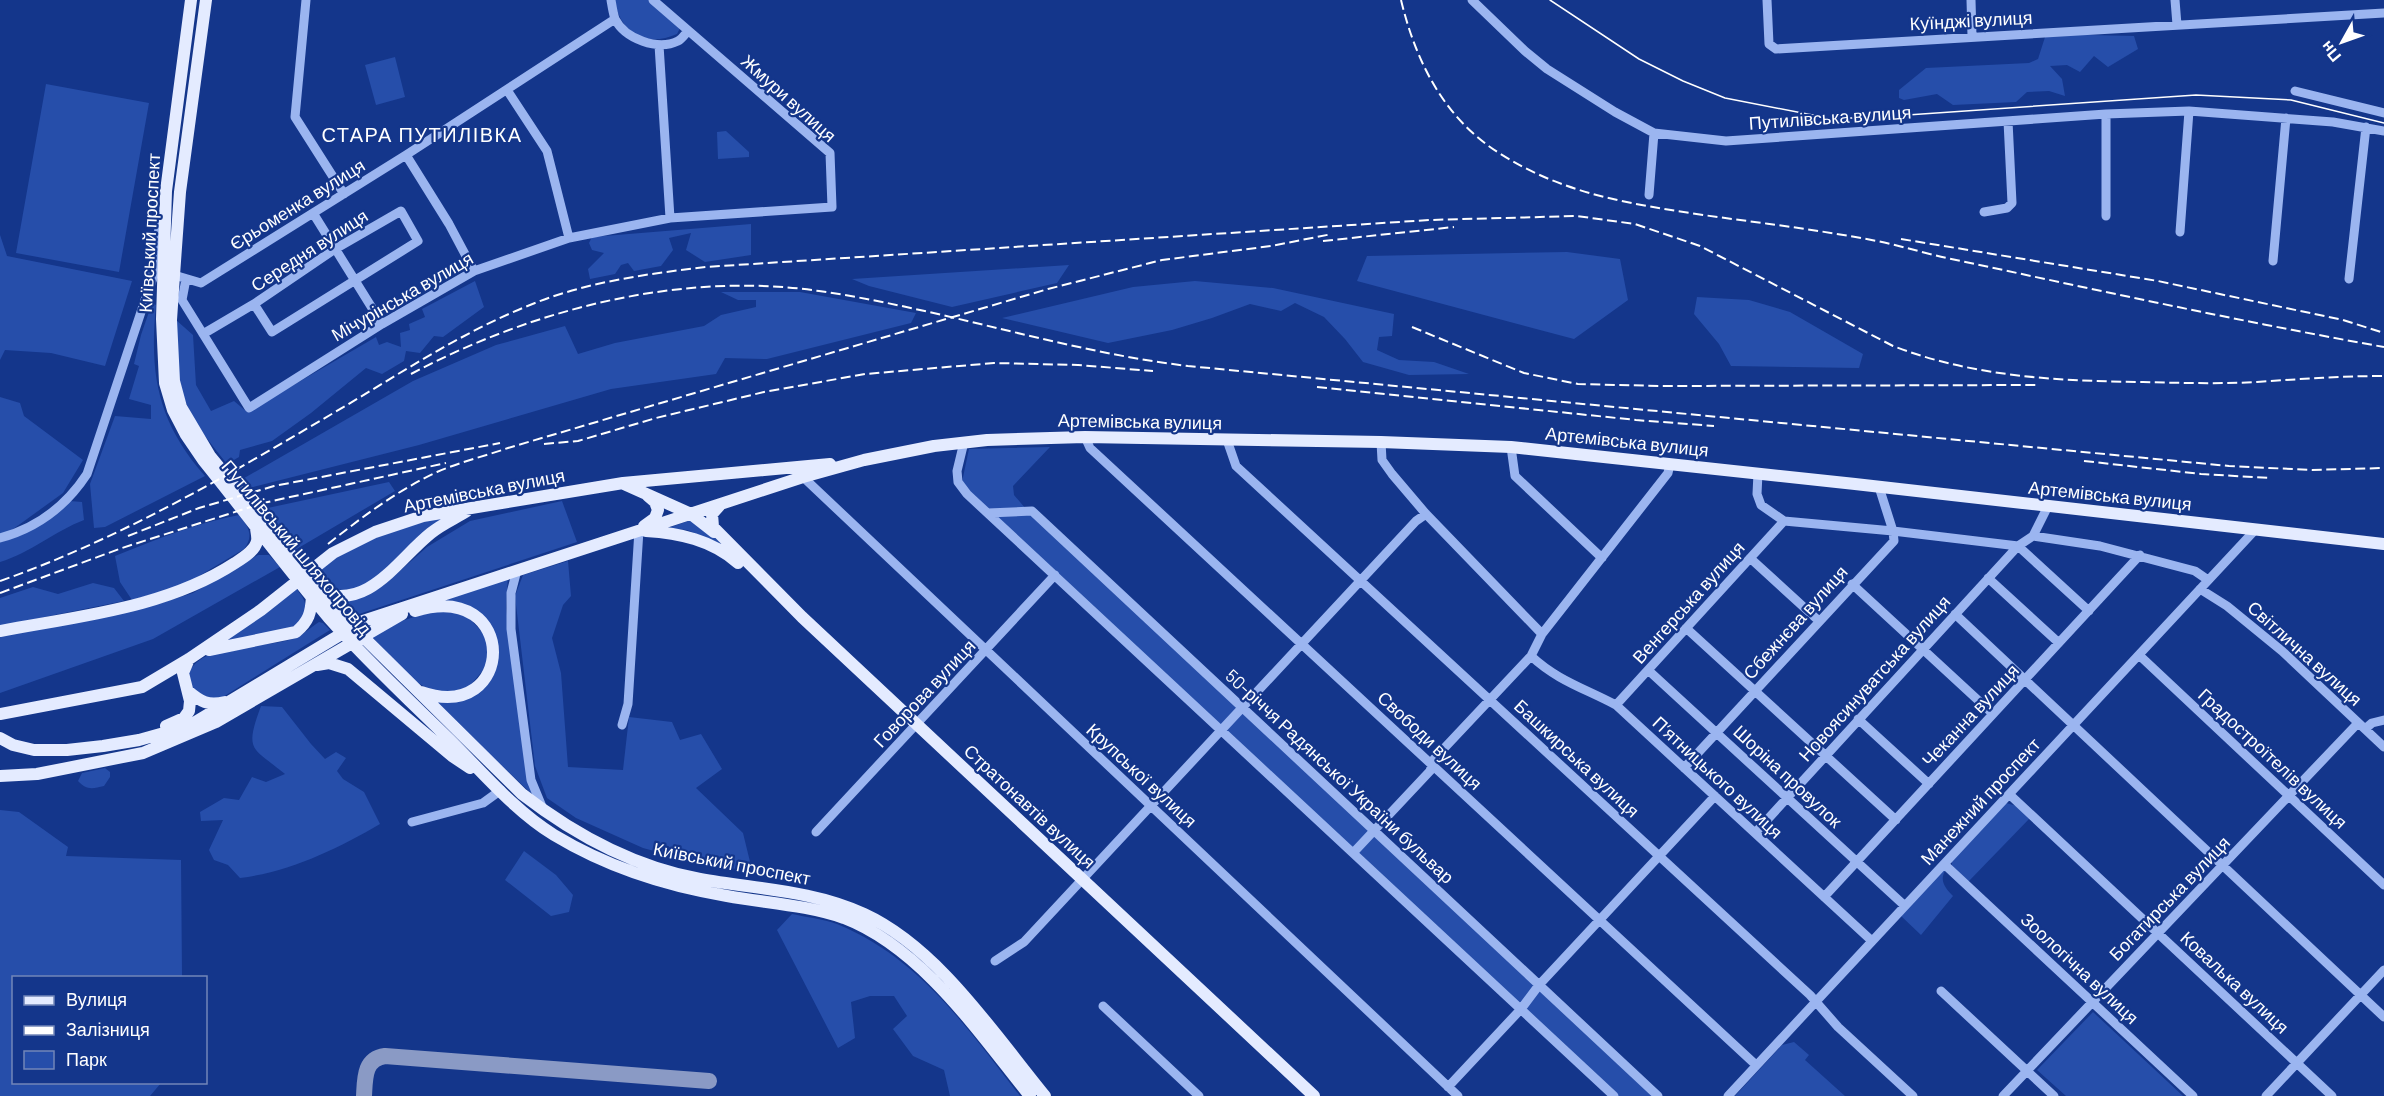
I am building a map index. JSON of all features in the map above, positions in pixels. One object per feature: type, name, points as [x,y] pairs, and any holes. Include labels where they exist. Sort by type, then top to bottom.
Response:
[{"type":"main road","name":"Київський проспект","points":[[191,0],[166,191],[162,319],[165,383],[173,410],[186,435],[206,458]]},
{"type":"main road","name":"Київський проспект","points":[[206,0],[180,192],[171,320],[174,381],[181,407],[206,458]]},
{"type":"main road","points":[[166,191],[180,192]]},
{"type":"main road","name":"Артемівська вулиця","points":[[193,656],[261,610],[333,553],[375,532],[423,516],[623,483],[864,460],[964,442],[1085,437],[1381,442],[1511,447],[2384,544]]},
{"type":"main road","name":"Путилівський шляхопровід","points":[[206,458],[333,614],[369,652]]},
{"type":"main road","name":"Артемівська вулиця","points":[[138,737],[189,726],[363,621],[803,477],[864,460]]},
{"type":"main road","points":[[623,483],[691,514],[724,540]]},
{"type":"main road","points":[[639,530],[655,518],[658,510],[655,502],[647,495]]},
{"type":"main road","points":[[720,505],[712,514],[711,522],[724,540]]},
{"type":"main road","points":[[0,714],[142,687],[193,656],[223,645],[296,632],[307,623],[312,608],[313,590],[329,596],[359,594],[378,583],[433,532],[474,508]]},
{"type":"main road","points":[[0,632],[114,609],[194,586],[248,555],[257,541],[259,524]]},
{"type":"main road","points":[[639,530],[676,533],[699,540],[729,555],[802,617]]},
{"type":"main road","name":"Стратонавтів вулиця","points":[[724,540],[802,617],[1314,1096]]},
{"type":"main road","points":[[0,776],[38,774],[143,753],[216,722],[434,596]]},
{"type":"main road","points":[[394,618],[430,607],[450,606],[465,609],[479,619],[490,634],[494,651],[492,669],[483,682],[471,691],[453,696],[436,697],[417,691]]},
{"type":"main road","name":"Київський проспект","points":[[369,652],[417,691],[522,794],[559,822],[586,838],[641,863],[694,877],[810,896],[853,909],[910,943],[926,955],[958,989],[1045,1096]]},
{"type":"main road","name":"Київський проспект","points":[[369,652],[498,788],[552,834],[582,851],[636,874],[727,896],[806,909],[844,919],[888,942],[923,969],[956,1005],[1030,1096]]},
{"type":"main road","points":[[0,738],[13,745],[34,750],[94,747],[138,737],[174,723],[184,718],[189,711],[188,691],[183,673],[193,656]]},
{"type":"main road","points":[[314,666],[329,663],[348,669],[452,756],[498,788]]},
{"type":"main road","points":[[188,691],[199,701],[211,705],[227,702]]},
{"type":"main road","points":[[189,726],[216,722]]},
{"type":"main road","points":[[0,729],[16,738],[35,743],[102,741],[138,737]]},
{"type":"main road","points":[[533,820],[540,819],[544,811]]},
{"type":"main road","points":[[552,834],[550,828],[559,822]]},
{"type":"main road","points":[[727,896],[729,883]]},
{"type":"main road","points":[[754,887],[756,901]]},
{"type":"street","points":[[306,0],[295,117],[344,194]]},
{"type":"street","points":[[611,0],[615,19],[626,32],[640,40],[659,45],[679,41],[688,31]]},
{"type":"street","name":"Жмури вулиця","points":[[653,0],[830,153],[832,207]]},
{"type":"street","name":"Путилівська вулиця","points":[[1472,0],[1547,69],[1606,107],[1654,133],[1726,141],[2106,114],[2189,111],[2286,118],[2384,131]]},
{"type":"street","name":"Куїнджі вулиця","points":[[1767,0],[1769,44],[1776,49],[2384,13]]},
{"type":"street","points":[[1971,0],[1972,36]]},
{"type":"street","points":[[2175,0],[2177,25]]},
{"type":"street","name":"Єрьоменка вулиця","points":[[174,275],[201,283],[406,155],[615,19]]},
{"type":"street","points":[[659,45],[670,218]]},
{"type":"street","points":[[507,90],[547,151],[569,238]]},
{"type":"street","points":[[2295,91],[2384,113]]},
{"type":"street","points":[[2180,232],[2189,111]]},
{"type":"street","points":[[2106,114],[2106,216]]},
{"type":"street","points":[[2273,261],[2286,118]]},
{"type":"street","points":[[1984,212],[2007,208],[2012,203],[2008,122]]},
{"type":"street","points":[[2349,279],[2366,127]]},
{"type":"street","points":[[1649,195],[1654,133]]},
{"type":"street","points":[[406,155],[449,224],[474,271]]},
{"type":"street","points":[[148,291],[166,191]]},
{"type":"street","name":"Мічурінська вулиця","points":[[203,334],[249,408],[382,324],[474,271],[569,238],[670,218],[832,207]]},
{"type":"street","points":[[0,538],[19,532],[45,518],[78,487],[87,474],[148,291],[178,211]]},
{"type":"street","name":"Середня вулиця","points":[[401,211],[418,242],[272,332],[254,303],[335,249],[401,211]]},
{"type":"street","points":[[314,213],[382,324]]},
{"type":"street","points":[[186,279],[182,300],[203,334],[254,303]]},
{"type":"street","points":[[148,291],[155,287],[163,293]]},
{"type":"street","name":"Свободи вулиця","points":[[1085,437],[1090,448],[1756,1065]]},
{"type":"street","name":"Башкирська вулиця","points":[[1227,440],[1236,466],[1816,1001],[1838,1027],[1913,1096]]},
{"type":"street","points":[[964,442],[957,471],[958,482],[988,513],[1614,1096]]},
{"type":"street","points":[[1381,442],[1382,460],[1426,514],[1542,634]]},
{"type":"street","points":[[1511,447],[1515,476],[1602,558]]},
{"type":"street","points":[[1353,853],[1430,771],[1431,764],[1530,656],[1542,634],[1668,473],[1670,464]]},
{"type":"street","points":[[1758,473],[1757,494],[1761,505],[1784,521],[2018,546],[2089,611]]},
{"type":"street","name":"Крупської вулиця","points":[[803,477],[1458,1096]]},
{"type":"street","points":[[1880,487],[1893,531]]},
{"type":"street","points":[[2018,546],[2033,537],[2048,506]]},
{"type":"street","name":"50-річчя Радянської України бульвар","points":[[988,513],[1032,511],[1658,1096]]},
{"type":"street","points":[[994,962],[1024,942],[1360,580],[1416,521],[1426,514]]},
{"type":"street","name":"Венгерська вулиця","points":[[1616,705],[1784,521]]},
{"type":"street","name":"Манежний проспект","points":[[1728,1096],[2256,529]]},
{"type":"street","points":[[622,725],[628,704],[639,530]]},
{"type":"street","name":"Сбежнєва вулиця","points":[[1684,768],[1894,541],[1893,531]]},
{"type":"street","points":[[2033,537],[2100,546],[2140,555],[2195,571],[2208,580]]},
{"type":"street","name":"Новоясинуватська вулиця","points":[[1755,833],[2018,546]]},
{"type":"street","name":"Чеканна вулиця","points":[[1824,897],[2140,555]]},
{"type":"street","points":[[1750,558],[1819,621]]},
{"type":"street","points":[[517,570],[510,593],[512,629],[531,780],[544,811]]},
{"type":"street","name":"Говорова вулиця","points":[[816,832],[1055,575]]},
{"type":"street","points":[[1988,578],[2059,643]]},
{"type":"street","points":[[1852,584],[1993,714]]},
{"type":"street","name":"Світлична вулиця","points":[[2200,589],[2227,606],[2282,651],[2384,747]]},
{"type":"street","points":[[1956,614],[2384,1017]]},
{"type":"street","points":[[1686,628],[1896,820]]},
{"type":"street","name":"Градостроїтелiв вулиця","points":[[2139,654],[2384,885]]},
{"type":"street","name":"П’ятницького вулиця","points":[[1530,656],[1546,670],[1567,683],[1592,692],[1616,705],[1872,940]]},
{"type":"street","name":"Шоріна провулок","points":[[1648,670],[1905,906]]},
{"type":"street","points":[[1858,719],[1929,784]]},
{"type":"street","points":[[2362,726],[2384,720]]},
{"type":"street","name":"Богатирська вулиця","points":[[2003,1096],[2289,795],[2362,726]]},
{"type":"street","points":[[412,822],[483,803],[498,788]]},
{"type":"street","name":"Ковалька вулиця","points":[[2009,794],[2332,1096]]},
{"type":"street","points":[[1448,1087],[1521,1009],[1539,985],[1599,919],[1715,796]]},
{"type":"street","name":"Зоологічна вулиця","points":[[1944,864],[2193,1096]]},
{"type":"street","points":[[2266,1096],[2384,970]]},
{"type":"street","points":[[1941,991],[2054,1096]]},
{"type":"street","points":[[1103,1006],[1199,1096]]},
{"type":"green space","points":[[614,0],[649,0],[680,28],[677,34],[665,38],[645,38],[636,35],[622,21]]},
{"type":"green space","points":[[2046,34],[2134,36],[2138,49],[2108,67],[2094,56],[2080,72],[2067,65],[2050,66],[2062,79],[2065,96],[2049,91],[2027,92],[2016,102],[1953,105],[1937,94],[1904,100],[1899,98],[1899,90],[1926,68],[2029,63],[2038,59]]},
{"type":"green space","points":[[395,57],[405,97],[376,105],[365,65]]},
{"type":"green space","points":[[46,84],[149,103],[119,272],[16,253]]},
{"type":"green space","points":[[726,131],[749,152],[749,157],[718,159],[717,132]]},
{"type":"green space","points":[[751,224],[751,255],[705,262],[686,250],[691,233],[669,238],[673,250],[661,266],[634,271],[628,263],[621,265],[615,274],[590,279],[588,269],[604,253],[592,250],[589,243],[592,237]]},
{"type":"green space","points":[[0,235],[7,256],[132,281],[105,366],[51,353],[5,350],[0,360]]},
{"type":"green space","points":[[1567,252],[1620,259],[1628,300],[1574,339],[1357,281],[1367,256]]},
{"type":"green space","points":[[1069,265],[1057,283],[952,307],[869,286],[852,279]]},
{"type":"green space","points":[[475,281],[484,307],[443,337],[434,336],[420,353],[406,351],[404,361],[382,374],[366,368],[311,413],[272,441],[240,450],[239,457],[227,464],[201,430],[188,407],[179,375],[176,320],[193,335],[196,385],[211,411],[234,401],[247,412],[376,337],[379,345],[387,342],[401,347],[400,333],[410,330],[409,324],[425,317],[422,309]]},
{"type":"green space","points":[[1195,281],[1273,288],[1394,314],[1392,336],[1379,337],[1377,350],[1399,360],[1434,362],[1469,374],[1409,375],[1363,362],[1324,317],[1295,303],[1281,311],[1250,304],[1172,330],[1108,343],[1002,318],[1133,287]]},
{"type":"green space","points":[[721,292],[800,292],[916,313],[911,323],[767,359],[725,358],[716,374],[611,389],[419,445],[245,489],[239,481],[413,381],[496,345],[565,326],[578,354],[615,343],[704,326],[721,315],[756,307],[756,300],[738,300]]},
{"type":"green space","points":[[1697,297],[1749,300],[1790,312],[1863,354],[1859,368],[1731,366],[1719,344],[1694,314]]},
{"type":"green space","points":[[156,305],[154,354],[160,397],[177,436],[205,476],[105,527],[94,528],[90,484],[115,416],[151,419],[151,405],[129,399],[139,366],[134,364],[141,335],[151,306]]},
{"type":"green space","points":[[0,397],[20,403],[24,416],[83,460],[63,493],[9,532],[0,534]]},
{"type":"green space","points":[[1050,447],[1013,486],[1014,495],[1031,515],[1652,1096],[1617,1096],[970,492],[962,482],[969,449]]},
{"type":"green space","points":[[389,482],[395,491],[295,550],[263,509]]},
{"type":"green space","points":[[70,501],[82,502],[84,520],[0,562],[0,542],[38,526]]},
{"type":"green space","points":[[562,501],[577,542],[353,616],[342,604],[384,585],[427,547],[470,521]]},
{"type":"green space","points":[[239,515],[249,532],[249,540],[244,549],[184,585],[132,600],[120,582],[115,556],[191,527]]},
{"type":"green space","points":[[445,517],[378,577],[359,588],[339,590],[323,582],[313,573],[344,553],[376,538]]},
{"type":"green space","points":[[694,519],[722,544],[687,530],[668,528]]},
{"type":"green space","points":[[258,555],[269,555],[280,567],[153,639],[0,693],[0,636],[161,603],[193,593]]},
{"type":"green space","points":[[568,561],[571,596],[563,605],[552,638],[561,673],[568,767],[623,770],[629,717],[672,722],[680,740],[701,734],[722,769],[696,788],[743,833],[752,870],[713,867],[643,848],[576,818],[547,798],[535,766],[515,596],[523,575]]},
{"type":"green space","points":[[508,575],[506,608],[529,780],[536,798],[429,697],[475,694],[489,683],[496,668],[497,652],[493,635],[484,620],[471,609],[454,603],[434,603]]},
{"type":"green space","points":[[93,583],[114,588],[124,601],[0,626],[0,598],[33,587],[58,594]]},
{"type":"green space","points":[[295,587],[305,605],[299,624],[220,643]]},
{"type":"green space","points":[[434,611],[465,614],[486,636],[490,662],[468,688],[440,692],[421,685],[402,670],[371,636],[398,622]]},
{"type":"green space","points":[[319,622],[330,630],[223,697],[213,700],[192,690],[188,674],[196,663],[207,656],[236,648],[282,642],[301,635]]},
{"type":"green space","points":[[261,706],[282,707],[325,759],[336,752],[346,758],[337,771],[343,779],[364,792],[380,824],[347,842],[295,865],[240,878],[228,865],[214,860],[209,850],[223,820],[201,821],[200,812],[224,798],[239,800],[252,777],[266,782],[285,774],[258,753],[254,747],[253,732]]},
{"type":"green space","points":[[105,768],[110,772],[110,777],[104,786],[90,788],[78,781],[82,773]]},
{"type":"green space","points":[[2006,803],[2017,806],[2030,818],[1968,882],[1952,866],[1952,860]]},
{"type":"green space","points":[[0,810],[19,812],[68,847],[66,856],[181,860],[182,976],[12,976],[12,1084],[160,1084],[150,1096],[0,1096]]},
{"type":"green space","points":[[524,851],[556,875],[573,895],[569,912],[551,916],[505,880]]},
{"type":"green space","points":[[1943,869],[1945,871],[1944,885],[1953,896],[1921,935],[1900,915]]},
{"type":"green space","points":[[792,914],[837,924],[867,938],[917,975],[961,1021],[1020,1096],[950,1096],[944,1070],[913,1056],[893,1029],[907,1016],[894,996],[870,996],[851,1002],[855,1038],[838,1048],[777,930]]},
{"type":"green space","points":[[2093,1012],[2183,1096],[2066,1096],[2037,1070]]},
{"type":"green space","points":[[1794,1042],[1809,1055],[1805,1060],[1845,1096],[1735,1096],[1782,1045]]},
{"type":"taxiway","points":[[364,1096],[369,1065],[385,1056],[709,1081]]},
{"type":"tram line","points":[[1550,0],[1639,59],[1683,81],[1725,98],[1828,118],[1864,118],[2196,95],[2291,100],[2384,123]]},
{"type":"railway","points":[[1401,0],[1407,23],[1424,66],[1435,87],[1463,123],[1499,153],[1523,167],[1572,188],[1649,206],[1877,241],[2165,304],[2384,347]]},
{"type":"railway","points":[[0,581],[90,545],[178,502],[437,351],[506,315],[573,290],[639,276],[706,267],[1429,220],[1577,216],[1635,224],[1700,246],[1893,346],[1954,365],[2048,378],[2186,383],[2243,383],[2384,376]]},
{"type":"railway","points":[[1323,241],[1454,227]]},
{"type":"railway","points":[[328,544],[408,487],[437,472],[508,448],[1048,289],[1162,260],[1271,246],[1332,234]]},
{"type":"railway","points":[[1901,239],[2158,281],[2343,320],[2384,333]]},
{"type":"railway","points":[[411,374],[507,331],[557,314],[609,301],[661,291],[714,286],[767,286],[819,291],[866,299],[1095,350],[1188,366],[2229,466],[2312,470],[2384,468]]},
{"type":"railway","points":[[1412,327],[1524,373],[1578,384],[1660,386],[2038,385]]},
{"type":"railway","points":[[544,444],[578,441],[656,418],[764,392],[865,374],[994,363],[1078,365],[1153,371]]},
{"type":"railway","points":[[1317,387],[1714,426]]},
{"type":"railway","points":[[128,536],[199,508],[274,486],[500,443]]},
{"type":"railway","points":[[2084,461],[2201,474],[2270,478]]},
{"type":"railway","points":[[0,593],[122,548],[263,503],[446,463]]},
{"type":"district","name":"СТАРА ПУТИЛІВКА","points":[[422,134]]}]
